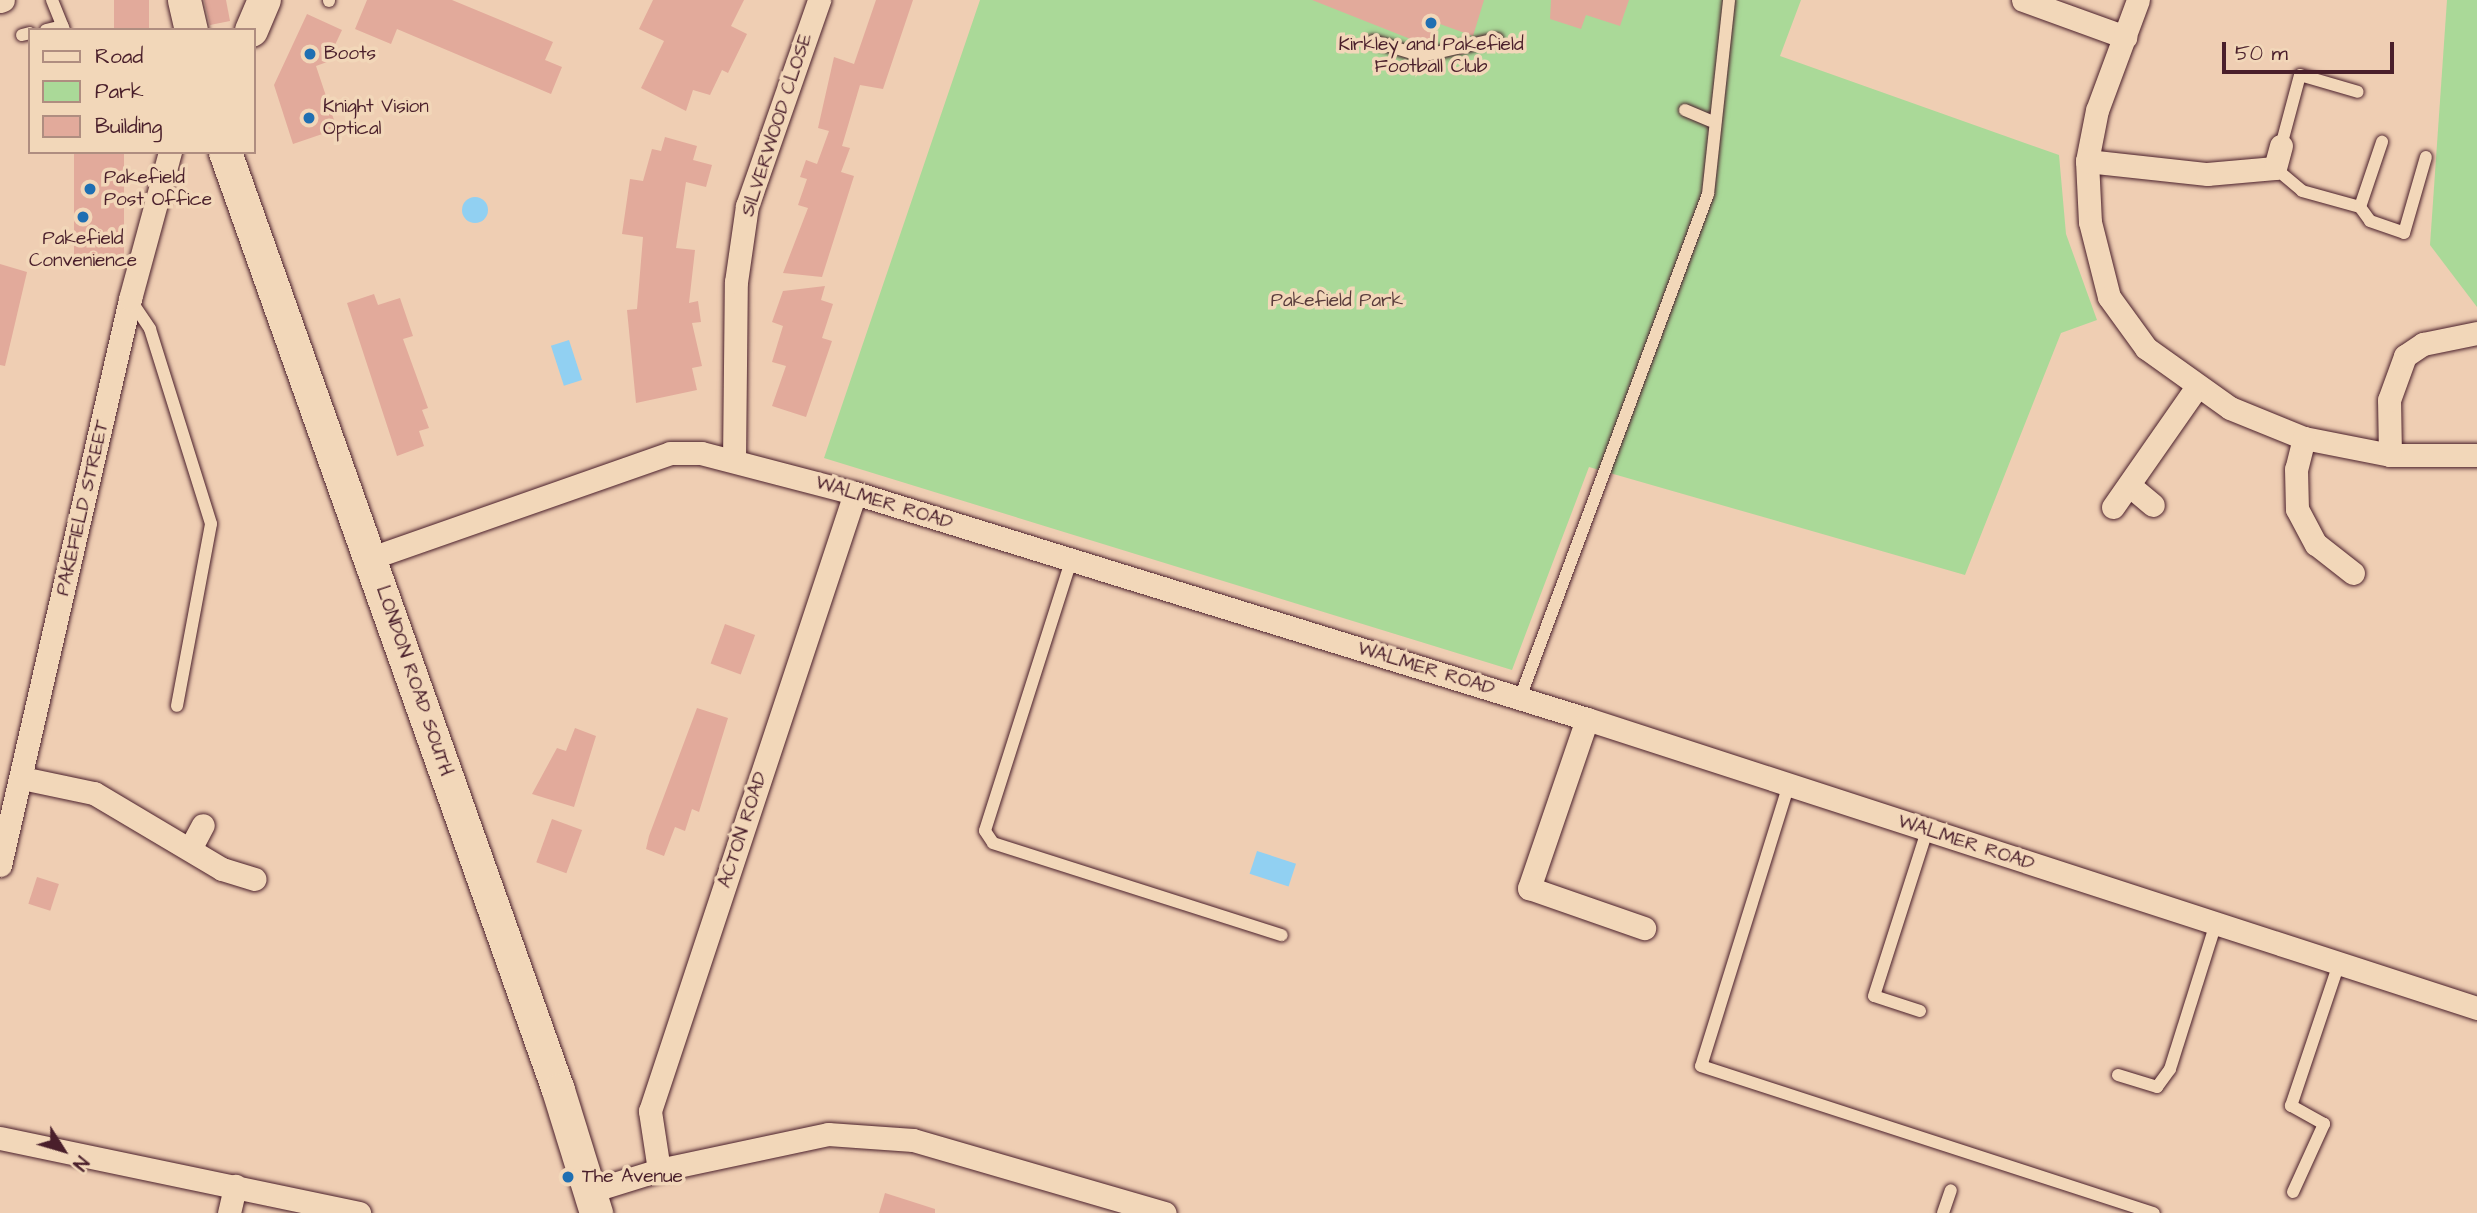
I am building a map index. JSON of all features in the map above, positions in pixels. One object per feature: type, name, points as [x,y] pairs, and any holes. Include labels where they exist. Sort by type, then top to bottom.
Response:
[{"type":"main road","points":[[184,0],[191,28]]},
{"type":"main road","points":[[252,28],[264,0]]},
{"type":"main road","name":"LONDON ROAD SOUTH","points":[[226,154],[371,558],[592,1202]]},
{"type":"street","name":"SILVERWOOD CLOSE","points":[[734,461],[736,282],[747,206],[818,0]]},
{"type":"street","points":[[2023,0],[2125,37]]},
{"type":"street","points":[[2138,0],[2097,110],[2087,161],[2090,222],[2109,297],[2146,348],[2196,387],[2304,438],[2390,455],[2477,455]]},
{"type":"street","name":"PAKEFIELD STREET","points":[[0,862],[22,778],[130,299],[169,154]]},
{"type":"street","points":[[2087,161],[2207,174],[2278,157]]},
{"type":"street","points":[[2390,455],[2389,400],[2405,356],[2423,344],[2477,333]]},
{"type":"street","points":[[2113,507],[2196,387]]},
{"type":"street","points":[[2304,438],[2296,469],[2297,509],[2316,544],[2353,573]]},
{"type":"street","name":"WALMER ROAD","points":[[371,558],[670,453],[734,461],[855,493],[1587,719],[2477,1008]]},
{"type":"street","points":[[2129,485],[2153,505]]},
{"type":"street","name":"ACTON ROAD","points":[[659,1170],[650,1111],[855,493]]},
{"type":"street","points":[[1587,719],[1529,888],[1644,928]]},
{"type":"street","points":[[22,778],[94,793],[190,849],[254,879]]},
{"type":"street","points":[[190,849],[203,825]]},
{"type":"street","points":[[592,1202],[659,1170],[828,1134],[913,1140],[1165,1213]]},
{"type":"street","points":[[0,1138],[236,1186],[308,1207],[359,1213]]},
{"type":"street","points":[[229,1213],[236,1186]]},
{"type":"lane","points":[[52,0],[64,28]]},
{"type":"lane","points":[[1520,698],[1708,194],[1712,121],[1729,0]]},
{"type":"lane","points":[[1373,41],[1422,56],[1497,39]]},
{"type":"lane","points":[[2358,92],[2300,75],[2278,157],[2302,191],[2360,208],[2370,221],[2404,233],[2426,157]]},
{"type":"lane","points":[[1685,110],[1712,121]]},
{"type":"lane","points":[[2360,208],[2382,142]]},
{"type":"lane","points":[[130,299],[150,328],[211,524],[177,706]]},
{"type":"lane","points":[[1071,561],[985,831],[993,843],[1282,935]]},
{"type":"lane","points":[[1789,785],[1700,1066],[2154,1213]]},
{"type":"lane","points":[[1920,1011],[1874,996],[1927,831]]},
{"type":"lane","points":[[2118,1075],[2157,1087],[2170,1069],[2216,923]]},
{"type":"lane","points":[[2293,1192],[2324,1124],[2291,1106],[2339,963]]},
{"type":"lane","points":[[1943,1213],[1951,1190]]},
{"type":"green space","name":"Pakefield Park","points":[[980,0],[1801,0],[1780,56],[2059,155],[2066,234],[2097,320],[2061,333],[1965,575],[1589,467],[1512,670],[824,458]]},
{"type":"green space","points":[[2447,0],[2477,0],[2477,307],[2430,245]]},
{"type":"water","points":[[475,197],[484,201],[488,210],[484,219],[475,223],[466,219],[462,210],[466,201]]},
{"type":"water","points":[[569,340],[582,380],[564,386],[551,346]]},
{"type":"water","points":[[1257,851],[1296,864],[1289,886],[1250,874]]},
{"type":"building","points":[[114,0],[149,0],[149,28],[114,28]]},
{"type":"building","points":[[204,0],[226,0],[230,21],[210,25]]},
{"type":"building","points":[[367,0],[452,0],[553,42],[545,60],[562,67],[551,94],[397,29],[391,44],[355,29]]},
{"type":"building","points":[[653,0],[744,0],[731,26],[747,34],[728,73],[722,70],[710,95],[693,90],[686,111],[641,88],[664,41],[639,29]]},
{"type":"building","points":[[876,0],[913,0],[883,89],[860,85],[842,146],[850,148],[841,172],[854,176],[822,277],[783,273],[808,208],[798,205],[807,179],[800,177],[806,160],[817,164],[829,131],[818,128],[834,57],[854,64]]},
{"type":"building","name":"Kirkley and Pakefield Football Club","points":[[1312,0],[1484,0],[1473,36],[1440,24],[1428,46]]},
{"type":"building","points":[[1551,0],[1629,0],[1620,26],[1586,15],[1581,29],[1550,19]]},
{"type":"building","points":[[307,14],[342,30],[327,62],[316,66],[337,129],[293,144],[274,85]]},
{"type":"building","points":[[665,137],[697,146],[693,160],[712,165],[706,187],[686,182],[676,248],[695,250],[689,303],[698,301],[701,322],[692,323],[702,366],[692,368],[697,390],[636,403],[627,310],[637,309],[643,237],[622,234],[630,179],[643,181],[652,149],[661,151]]},
{"type":"building","points":[[74,154],[124,154],[124,262],[74,262]]},
{"type":"building","points":[[0,264],[27,272],[5,366],[0,365]]},
{"type":"building","points":[[825,286],[821,300],[833,304],[822,338],[832,341],[806,417],[772,406],[786,366],[772,362],[783,326],[772,322],[783,291]]},
{"type":"building","points":[[374,294],[378,305],[400,298],[413,336],[403,339],[428,408],[422,410],[429,428],[419,431],[424,446],[397,456],[347,303]]},
{"type":"building","points":[[725,624],[755,635],[741,674],[711,663]]},
{"type":"building","points":[[697,708],[728,718],[699,812],[692,809],[685,831],[675,827],[664,856],[646,849]]},
{"type":"building","points":[[575,728],[596,736],[574,807],[532,794],[557,748],[566,751]]},
{"type":"building","points":[[552,819],[582,830],[566,873],[536,862]]},
{"type":"building","points":[[37,877],[59,884],[50,911],[28,904]]},
{"type":"building","points":[[885,1193],[935,1209],[935,1213],[879,1213]]},
{"type":"place","name":"Kirkley and Pakefield Football Club","points":[[1431,23]]},
{"type":"place","name":"Boots","points":[[310,54]]},
{"type":"place","name":"Knight Vision Optical","points":[[309,118]]},
{"type":"place","name":"Pakefield Post Office","points":[[90,189]]},
{"type":"place","name":"Pakefield Convenience","points":[[83,217]]},
{"type":"place","name":"The Avenue","points":[[568,1177]]}]
